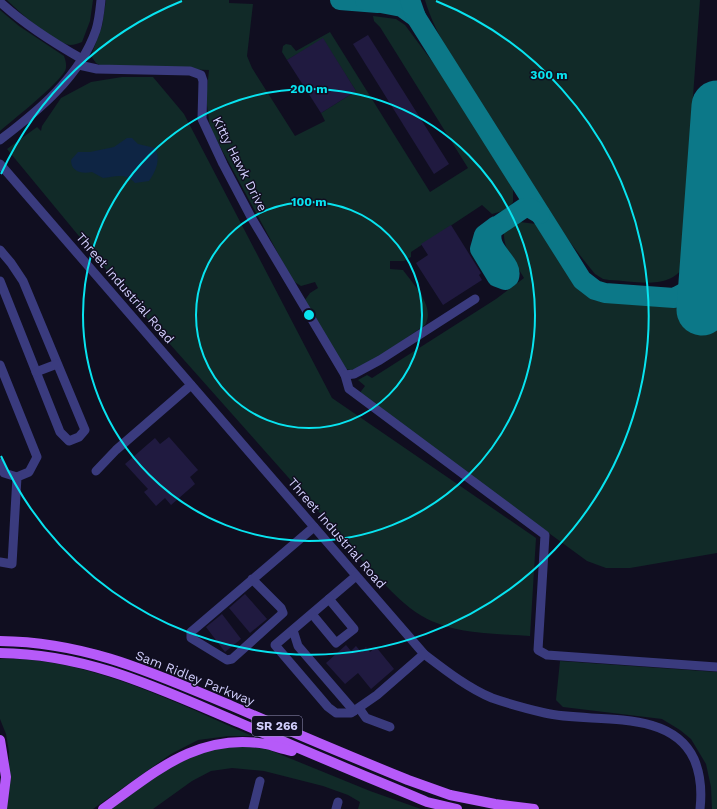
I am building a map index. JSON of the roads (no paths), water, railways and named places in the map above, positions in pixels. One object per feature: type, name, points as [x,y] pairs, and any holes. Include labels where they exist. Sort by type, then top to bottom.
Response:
[{"type":"main road","name":"Sam Ridley Parkway","points":[[0,640],[21,641],[68,648],[104,656],[137,667],[395,775],[450,795],[495,804],[534,809]]},
{"type":"main road","name":"Sam Ridley Parkway","points":[[0,653],[28,653],[80,662],[135,679],[427,802],[457,809]]},
{"type":"main road","points":[[0,740],[6,776],[2,809]]},
{"type":"main road","points":[[103,809],[172,760],[201,747],[231,742],[265,744],[331,762]]},
{"type":"street","points":[[0,140],[27,119],[74,73],[97,29],[101,0]]},
{"type":"street","points":[[0,2],[33,29],[80,62]]},
{"type":"street","name":"Kitty Hawk Drive","points":[[80,62],[97,69],[190,71],[198,73],[201,76],[203,86],[202,119],[251,217],[345,375]]},
{"type":"street","name":"Threet Industrial Road","points":[[0,164],[424,654],[454,676],[492,698],[546,713],[644,723],[670,732],[691,753],[698,767],[702,791],[700,809]]},
{"type":"street","points":[[0,250],[12,263],[23,282],[85,430],[79,437],[68,441],[60,432],[0,281]]},
{"type":"street","points":[[475,299],[380,360],[354,374],[345,375],[349,389],[545,535],[538,650],[547,655],[717,666]]},
{"type":"street","points":[[36,372],[57,364]]},
{"type":"street","points":[[0,365],[37,457],[29,472],[17,477],[4,473],[0,463]]},
{"type":"street","points":[[96,471],[116,450],[191,385]]},
{"type":"street","points":[[0,562],[12,564],[17,477]]},
{"type":"street","points":[[252,579],[281,608],[283,613],[232,659],[227,660],[191,638],[191,632],[252,579],[314,527]]},
{"type":"street","points":[[356,576],[275,645],[328,707],[336,713],[351,713],[377,695],[424,654]]},
{"type":"street","points":[[312,614],[336,643],[354,629],[329,599]]},
{"type":"street","points":[[293,630],[298,646],[356,710],[366,718],[390,728]]},
{"type":"street","points":[[253,809],[260,781]]},
{"type":"water","points":[[127,138],[132,138],[138,144],[155,148],[158,161],[154,173],[149,181],[135,183],[124,176],[103,178],[92,172],[84,173],[75,170],[71,164],[71,160],[78,152],[90,152],[114,147]]}]
